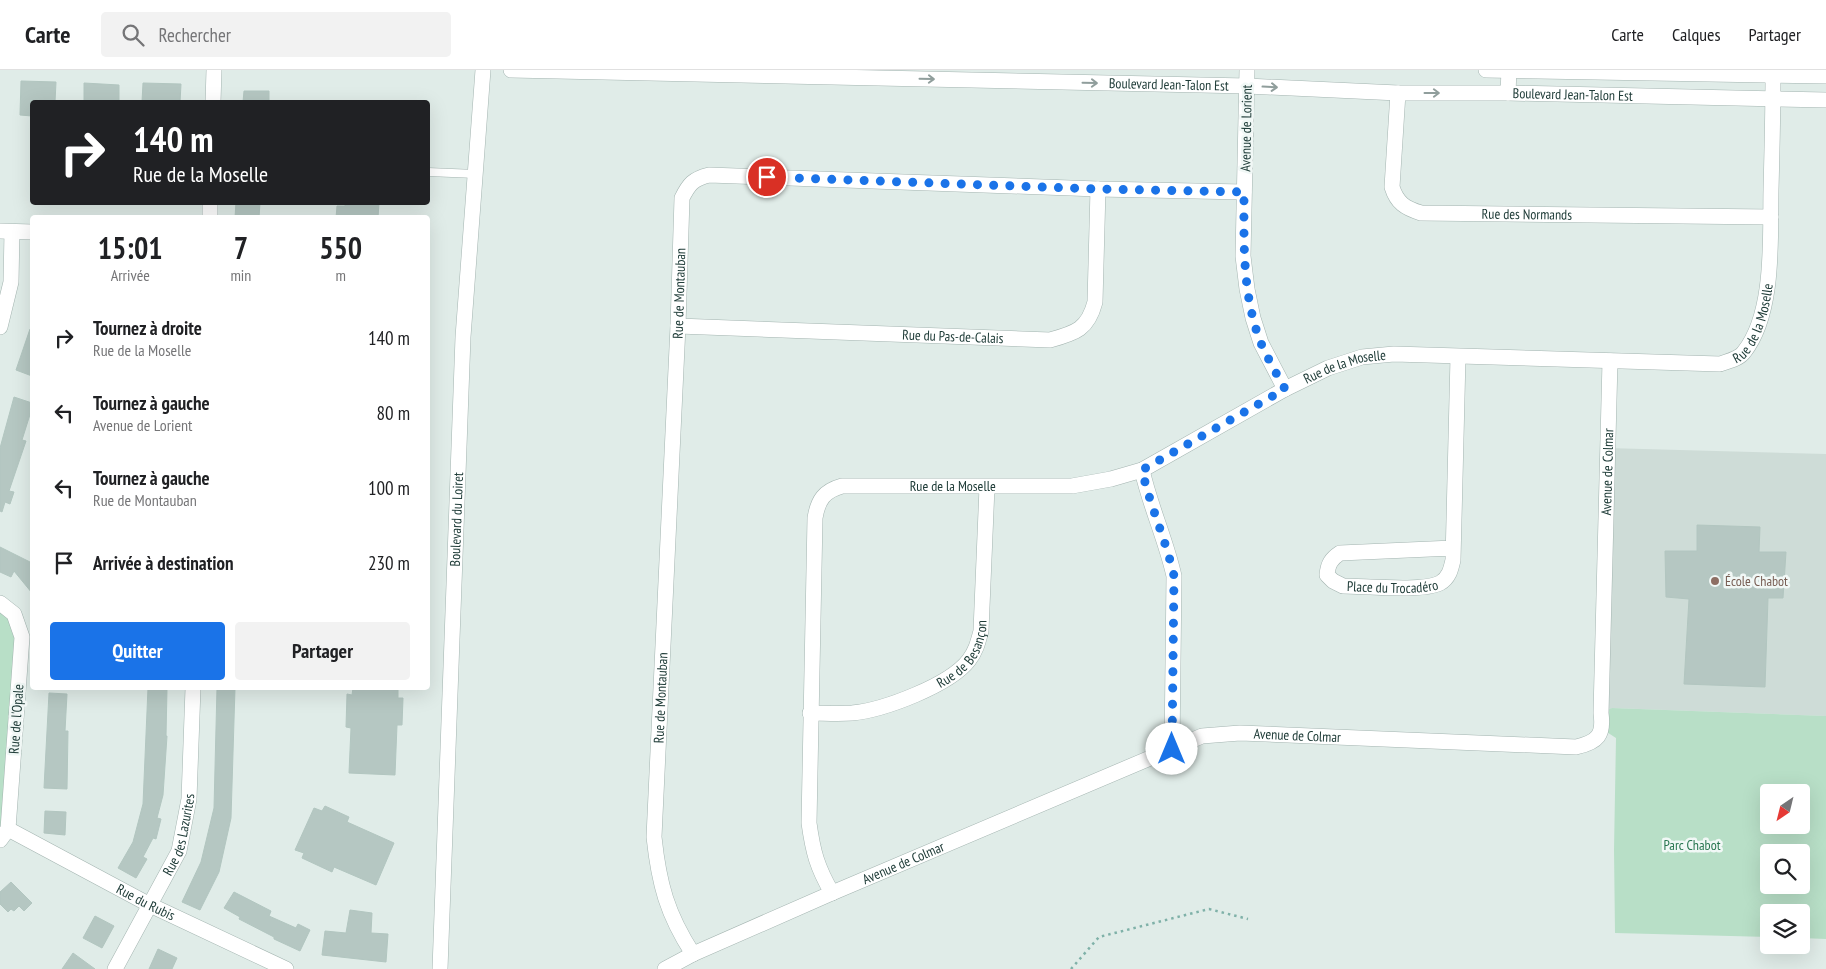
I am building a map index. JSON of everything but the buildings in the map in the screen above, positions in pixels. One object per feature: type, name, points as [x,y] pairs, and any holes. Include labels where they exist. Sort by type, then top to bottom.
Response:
[{"type":"street","points":[[213,100],[214,70]]},
{"type":"street","name":"Boulevard du Loiret","points":[[440,969],[463,337],[483,70]]},
{"type":"street","name":"Boulevard Jean-Talon Est","points":[[511,70],[1247,86],[1398,93],[1508,93],[1826,100]]},
{"type":"street","name":"Avenue de Lorient","points":[[1247,70],[1244,192],[1244,256],[1247,289],[1261,343],[1285,389]]},
{"type":"street","name":"Boulevard Jean-Talon Est","points":[[1486,70],[1826,76]]},
{"type":"street","points":[[1508,70],[1508,93]]},
{"type":"street","name":"Rue de la Moselle","points":[[832,893],[818,869],[809,823],[815,518],[817,504],[825,494],[842,486],[1072,486],[1111,479],[1142,470],[1285,389],[1328,368],[1362,357],[1394,354],[1720,364],[1743,354],[1753,338],[1764,306],[1771,248],[1773,76]]},
{"type":"street","name":"Rue des Normands","points":[[1398,93],[1392,187],[1395,198],[1401,205],[1410,210],[1421,213],[1770,217]]},
{"type":"street","name":"Rue de Montauban","points":[[693,954],[677,930],[668,908],[657,872],[654,837],[678,326],[682,198],[688,186],[697,178],[709,175],[1098,189],[1244,192]]},
{"type":"street","name":"Rue du Pas-de-Calais","points":[[678,326],[1050,340],[1071,334],[1083,327],[1091,317],[1094,302],[1098,189]]},
{"type":"street","points":[[0,327],[11,282],[6,232],[30,232]]},
{"type":"street","name":"Place du Trocadéro","points":[[1453,548],[1340,553],[1328,565],[1327,575],[1333,581],[1343,586],[1427,588],[1441,582],[1449,574],[1453,560],[1458,357]]},
{"type":"street","name":"Avenue de Colmar","points":[[665,969],[693,954],[832,893],[1202,736],[1240,733],[1576,746],[1589,744],[1598,737],[1603,728],[1601,713],[1610,361]]},
{"type":"street","points":[[1142,470],[1148,496],[1174,576],[1172,749]]},
{"type":"street","name":"Rue de Besançon","points":[[810,713],[853,712],[886,706],[925,690],[958,672],[969,660],[977,648],[981,632],[987,487]]},
{"type":"street","name":"Rue de l'Opale","points":[[0,603],[14,614],[22,637],[4,835]]},
{"type":"street","name":"Rue des Lazurites","points":[[115,969],[179,851],[189,799],[194,690]]},
{"type":"street","name":"Rue du Rubis","points":[[4,835],[286,969]]},
{"type":"lane","points":[[430,172],[476,174]]},
{"type":"path","points":[[1071,969],[1099,937],[1209,910],[1248,919]]},
{"type":"shaded area","name":"École Chabot","points":[[1607,448],[1826,454],[1826,716],[1613,708],[1601,713]]},
{"type":"green space","points":[[0,603],[22,637],[0,840]]},
{"type":"green space","name":"Parc Chabot","points":[[1612,708],[1826,716],[1826,939],[1810,938],[1810,904],[1760,904],[1760,937],[1615,933],[1616,738],[1602,729],[1601,713]]},
{"type":"place","name":"École Chabot","points":[[1715,581]]},
{"type":"route","points":[[767,177],[1098,189],[1244,192],[1244,256],[1247,289],[1253,318],[1261,343],[1285,389],[1142,470],[1148,496],[1174,576],[1172,749]]}]
